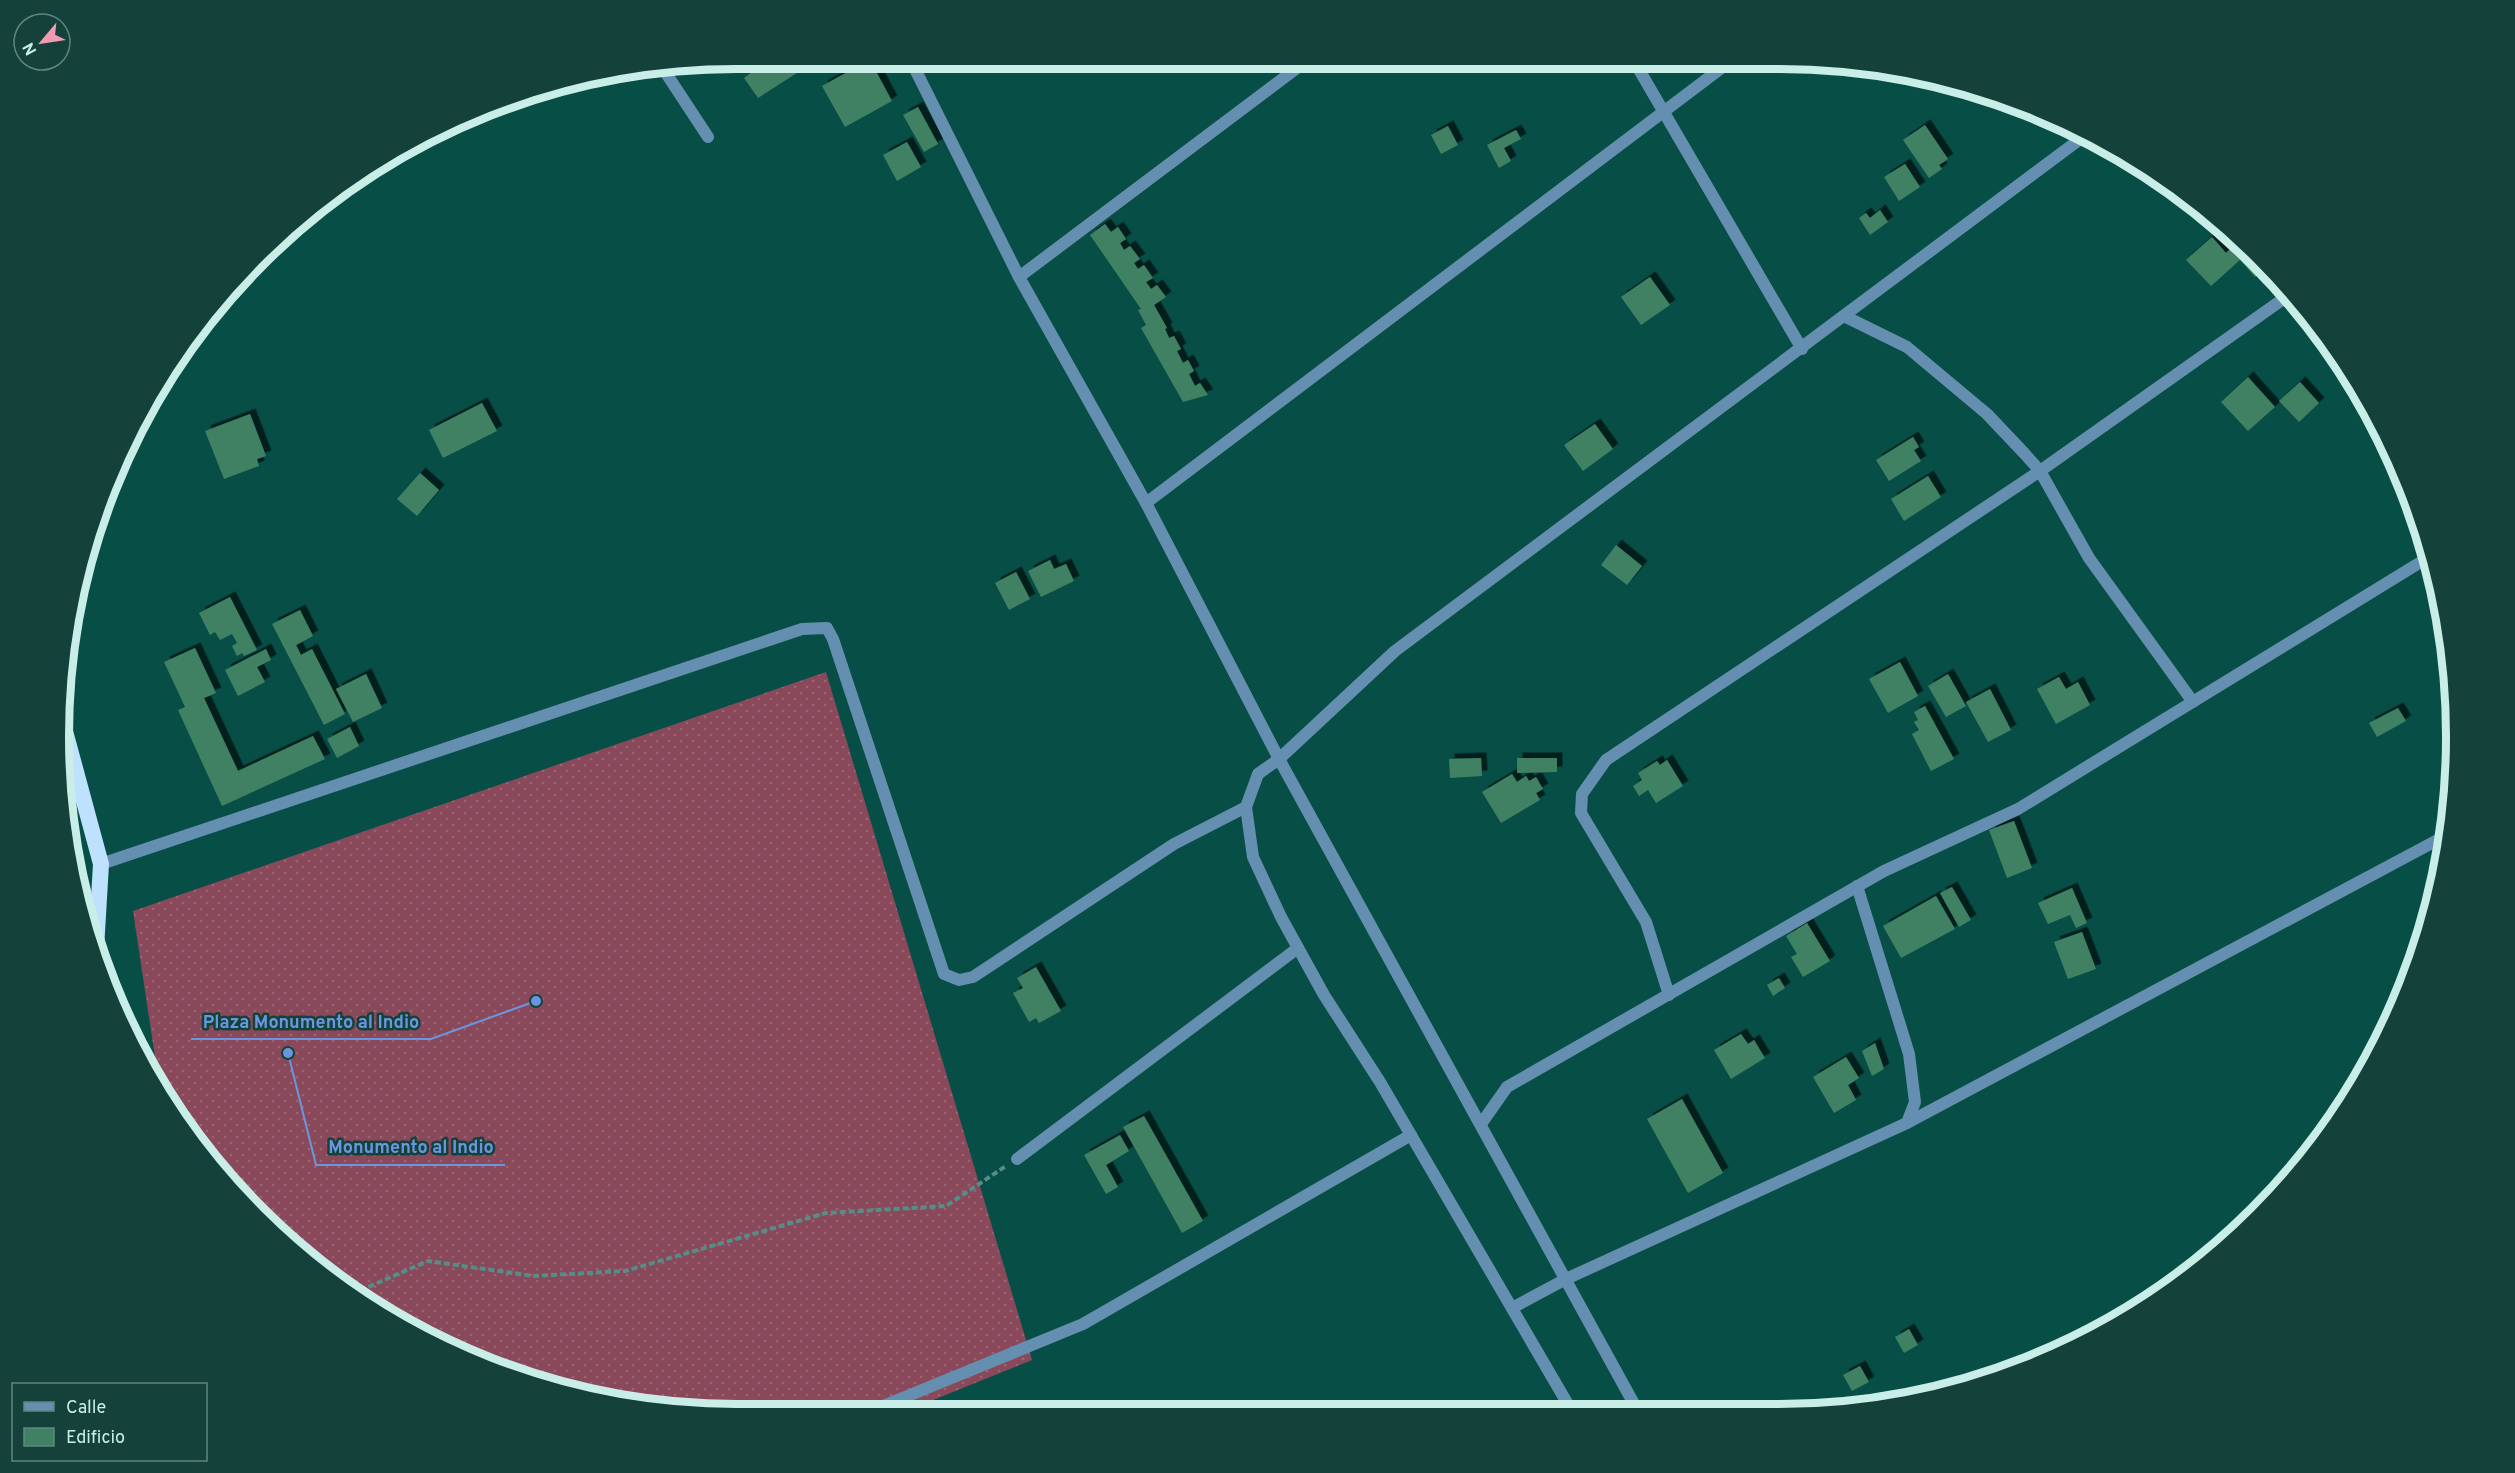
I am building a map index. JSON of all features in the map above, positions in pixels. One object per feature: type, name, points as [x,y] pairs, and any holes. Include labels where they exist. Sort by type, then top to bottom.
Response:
[{"type":"highway","points":[[69,747],[101,864],[97,927]]},
{"type":"street","points":[[915,69],[1018,277],[1146,503],[1279,759],[1634,1404]]},
{"type":"street","points":[[1018,277],[1296,69]]},
{"type":"street","points":[[1640,69],[1802,348]]},
{"type":"street","points":[[1146,503],[1720,69]]},
{"type":"street","points":[[666,73],[708,137]]},
{"type":"street","points":[[1568,1404],[1411,1135],[1298,948],[1253,857],[1246,807],[1258,774],[1279,759],[1395,651],[2079,140]]},
{"type":"street","points":[[1669,994],[1646,922],[1581,813],[1582,794],[1606,760],[2040,471],[2283,299]]},
{"type":"street","points":[[1844,316],[1907,347],[1987,414],[2040,471],[2089,558],[2193,702]]},
{"type":"street","points":[[1481,1124],[1507,1087],[1884,871],[2018,809],[2422,561]]},
{"type":"street","points":[[101,864],[802,629],[827,628],[833,639],[944,974],[959,980],[973,977],[1174,844],[1246,807]]},
{"type":"street","points":[[1512,1308],[1566,1279],[1906,1124],[2437,840]]},
{"type":"street","points":[[1857,886],[1910,1054],[1915,1102],[1906,1124]]},
{"type":"street","points":[[1017,1159],[1298,948]]},
{"type":"street","points":[[888,1404],[1083,1324],[1411,1135]]},
{"type":"path","points":[[362,1289],[428,1261],[534,1276],[625,1271],[826,1213],[946,1206],[1017,1159]]},
{"type":"shaded area","points":[[826,672],[1032,1360],[923,1404],[693,1403],[606,1391],[564,1381],[522,1369],[441,1335],[366,1292],[330,1266],[265,1208],[207,1143],[157,1067],[133,911]]},
{"type":"building","points":[[756,69],[803,69],[758,98],[744,78]]},
{"type":"building","points":[[853,69],[875,69],[892,101],[845,127],[822,86]]},
{"type":"building","points":[[918,107],[938,144],[924,152],[903,115]]},
{"type":"building","points":[[1925,125],[1948,159],[1939,165],[1942,169],[1929,178],[1903,140]]},
{"type":"building","points":[[1448,126],[1458,145],[1441,154],[1431,135]]},
{"type":"building","points":[[1516,130],[1521,139],[1504,148],[1511,161],[1499,168],[1487,145]]},
{"type":"building","points":[[907,142],[921,167],[897,181],[883,155]]},
{"type":"building","points":[[1905,164],[1920,187],[1899,201],[1884,177]]},
{"type":"building","points":[[1880,210],[1888,222],[1870,235],[1859,218],[1866,213],[1870,218]]},
{"type":"building","points":[[1105,224],[1111,232],[1118,227],[1126,239],[1120,243],[1124,250],[1130,246],[1140,259],[1134,263],[1138,269],[1144,265],[1153,278],[1146,282],[1151,289],[1157,285],[1166,297],[1154,305],[1167,328],[1165,329],[1169,338],[1174,336],[1181,349],[1177,351],[1183,363],[1188,360],[1194,371],[1189,374],[1195,386],[1200,383],[1208,395],[1183,402],[1141,328],[1146,325],[1138,310],[1141,309],[1090,235]]},
{"type":"building","points":[[2213,230],[2259,274],[2255,277],[2240,260],[2211,286],[2186,260],[2212,237],[2226,253],[2230,249]]},
{"type":"building","points":[[1650,277],[1670,305],[1641,325],[1621,297]]},
{"type":"building","points":[[2248,377],[2275,407],[2248,431],[2221,402]]},
{"type":"building","points":[[2300,382],[2319,403],[2299,422],[2279,401]]},
{"type":"building","points":[[482,403],[497,431],[443,458],[429,430]]},
{"type":"building","points":[[250,414],[266,456],[257,459],[259,466],[224,479],[205,431]]},
{"type":"building","points":[[1595,424],[1613,449],[1583,471],[1564,445]]},
{"type":"building","points":[[1913,437],[1919,447],[1914,450],[1921,461],[1889,481],[1876,460]]},
{"type":"building","points":[[420,473],[439,490],[417,516],[397,499]]},
{"type":"building","points":[[1928,476],[1941,497],[1904,521],[1891,499]]},
{"type":"building","points":[[1616,545],[1642,566],[1627,585],[1601,565]]},
{"type":"building","points":[[1050,560],[1054,569],[1066,564],[1074,581],[1041,597],[1028,571]]},
{"type":"building","points":[[1016,572],[1030,599],[1009,610],[995,583]]},
{"type":"building","points":[[230,597],[257,650],[244,656],[242,653],[237,656],[232,646],[237,643],[232,634],[220,640],[215,632],[210,635],[199,613]]},
{"type":"building","points":[[300,610],[313,636],[296,645],[301,655],[312,649],[345,714],[324,725],[272,624]]},
{"type":"building","points":[[195,648],[216,693],[204,698],[238,771],[313,736],[325,759],[222,806],[178,710],[185,707],[164,662]]},
{"type":"building","points":[[266,649],[271,660],[257,667],[265,682],[238,696],[225,670]]},
{"type":"building","points":[[1900,662],[1918,696],[1888,713],[1869,679]]},
{"type":"building","points":[[366,674],[382,708],[353,722],[336,689]]},
{"type":"building","points":[[1948,674],[1966,706],[1946,717],[1928,686]]},
{"type":"building","points":[[2059,677],[2066,689],[2078,682],[2090,705],[2056,724],[2037,689]]},
{"type":"building","points":[[1990,689],[2011,730],[1988,742],[1966,702]]},
{"type":"building","points":[[1925,706],[1954,759],[1931,771],[1912,734],[1919,730],[1914,722],[1918,720],[1914,712]]},
{"type":"building","points":[[2398,708],[2406,721],[2377,737],[2369,723]]},
{"type":"building","points":[[350,727],[359,746],[337,758],[327,739]]},
{"type":"building","points":[[1481,758],[1482,776],[1450,778],[1449,759]]},
{"type":"building","points":[[1517,758],[1557,758],[1557,772],[1517,773]]},
{"type":"building","points":[[1667,760],[1683,786],[1656,803],[1648,790],[1639,796],[1633,786],[1642,780],[1638,773],[1657,761],[1660,765]]},
{"type":"building","points":[[1512,774],[1517,782],[1526,776],[1529,781],[1536,777],[1543,789],[1536,793],[1540,800],[1501,823],[1482,792]]},
{"type":"building","points":[[2014,821],[2032,868],[2007,878],[1989,830]]},
{"type":"building","points":[[1952,887],[1971,920],[1959,927],[1940,893]]},
{"type":"building","points":[[2072,888],[2087,923],[2076,928],[2070,915],[2048,924],[2038,903]]},
{"type":"building","points":[[1936,896],[1955,929],[1901,958],[1883,926]]},
{"type":"building","points":[[1807,923],[1830,961],[1803,977],[1791,957],[1797,954],[1786,936]]},
{"type":"building","points":[[2082,932],[2096,969],[2068,979],[2054,942]]},
{"type":"building","points":[[1036,967],[1061,1011],[1039,1023],[1036,1018],[1029,1022],[1013,993],[1023,988],[1017,978]]},
{"type":"building","points":[[1779,978],[1785,988],[1773,996],[1767,985]]},
{"type":"building","points":[[1741,1034],[1748,1044],[1754,1040],[1765,1058],[1731,1079],[1714,1050]]},
{"type":"building","points":[[1875,1043],[1884,1069],[1872,1076],[1862,1051]]},
{"type":"building","points":[[1846,1057],[1859,1078],[1848,1085],[1856,1100],[1834,1113],[1813,1077]]},
{"type":"building","points":[[1682,1099],[1723,1173],[1688,1193],[1647,1119]]},
{"type":"building","points":[[1144,1116],[1203,1221],[1182,1233],[1123,1127]]},
{"type":"building","points":[[1120,1135],[1129,1151],[1106,1165],[1118,1187],[1106,1194],[1084,1155]]},
{"type":"building","points":[[1909,1329],[1918,1345],[1904,1353],[1895,1337]]},
{"type":"building","points":[[1860,1366],[1869,1382],[1852,1391],[1843,1375]]},
{"type":"place","name":"Plaza Monumento al Indio","points":[[536,1001]]},
{"type":"place","name":"Monumento al Indio","points":[[288,1053]]}]
